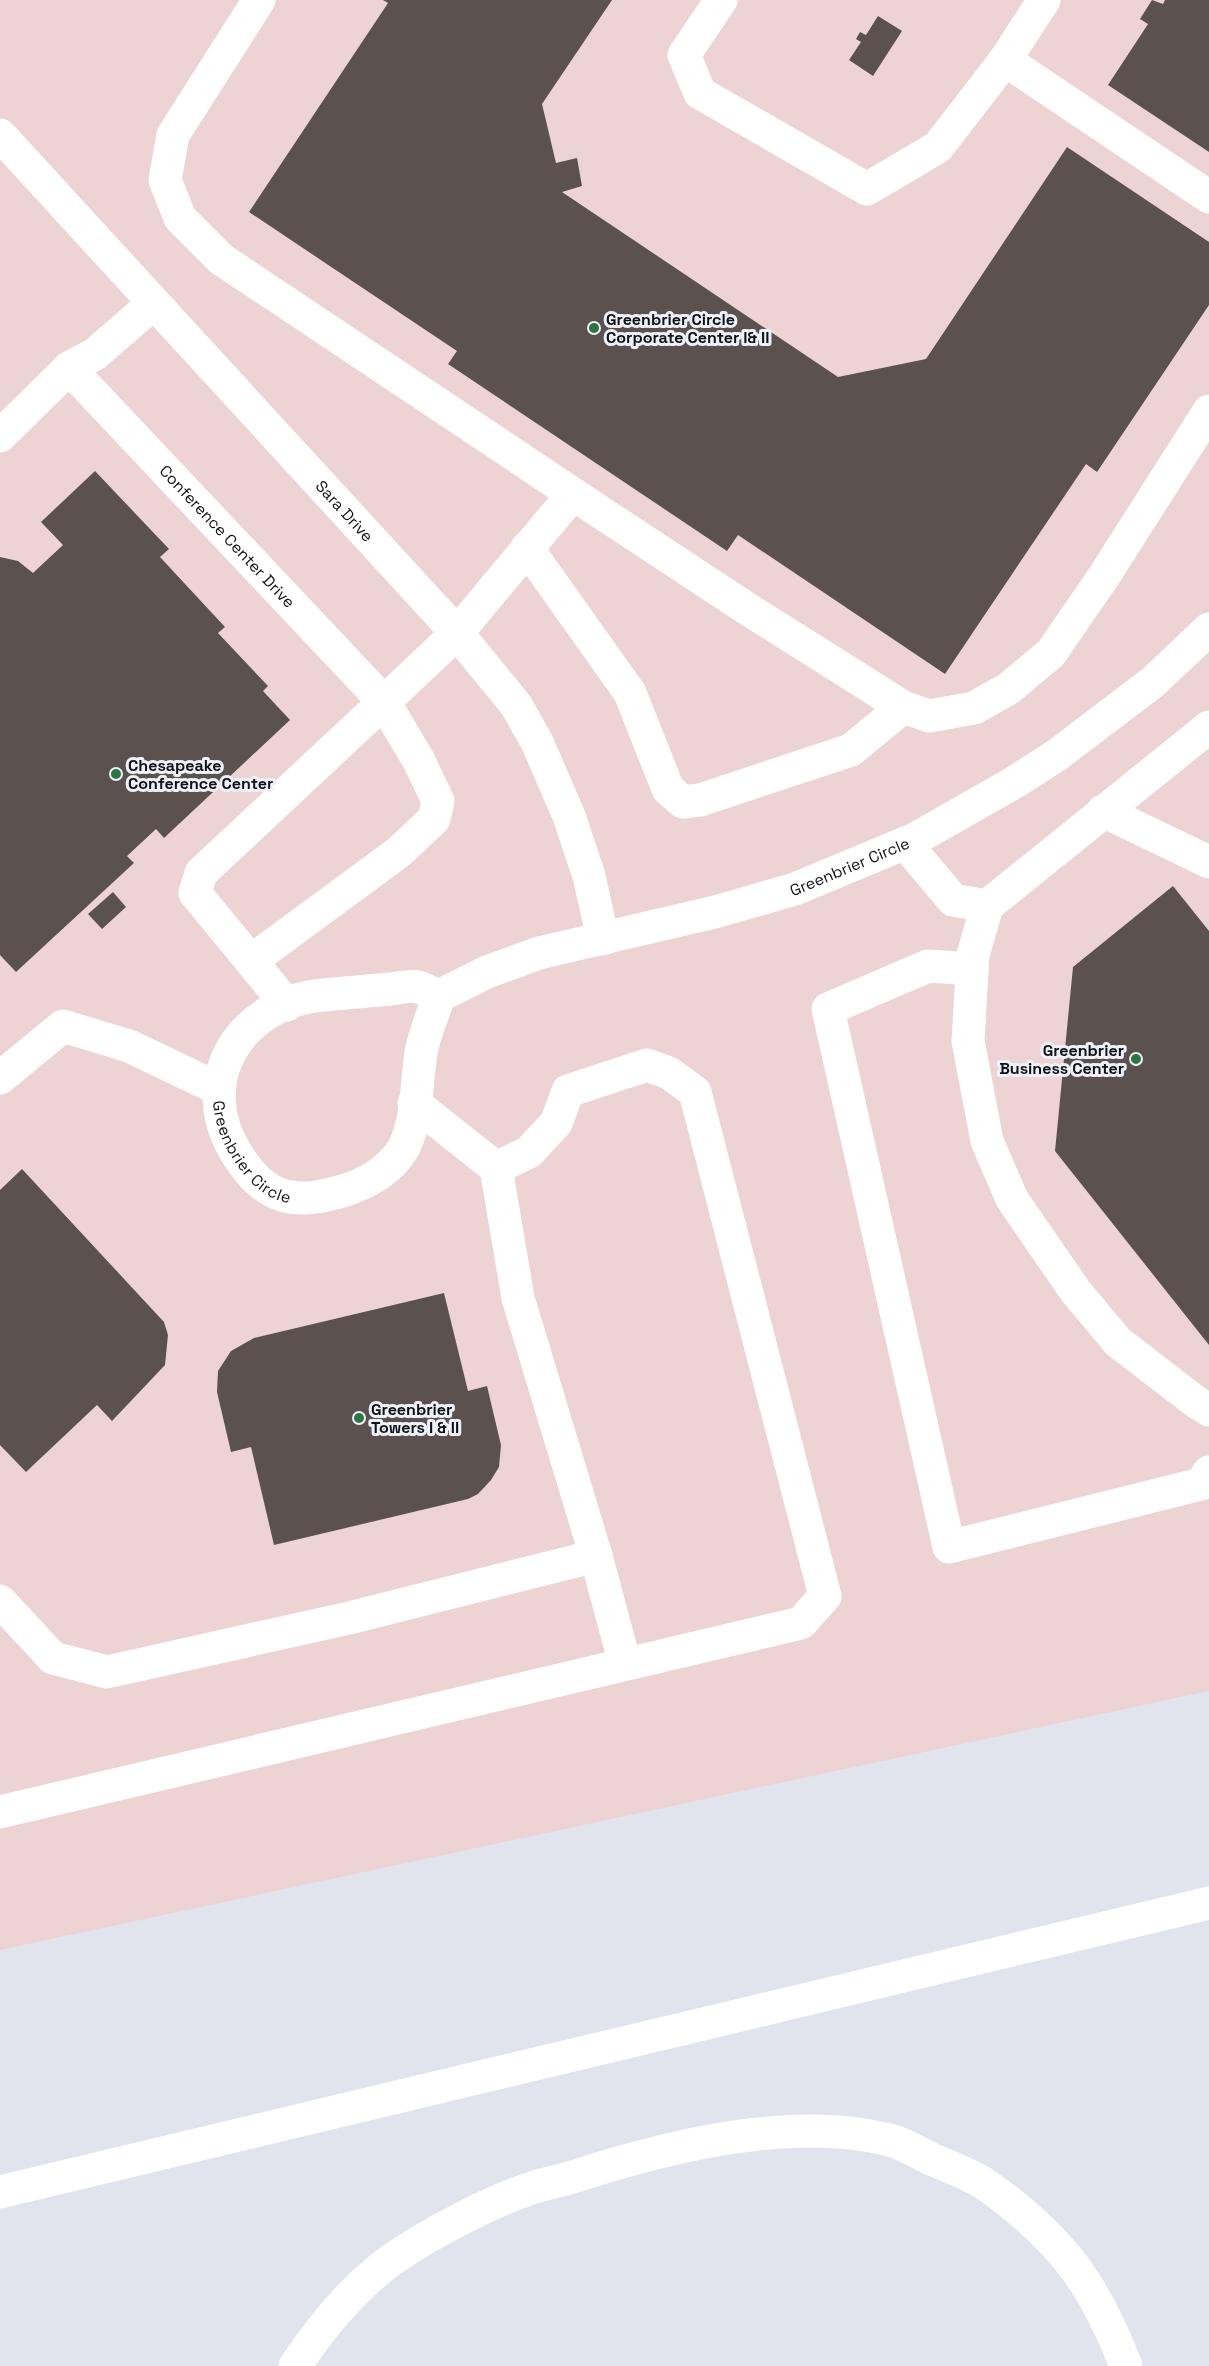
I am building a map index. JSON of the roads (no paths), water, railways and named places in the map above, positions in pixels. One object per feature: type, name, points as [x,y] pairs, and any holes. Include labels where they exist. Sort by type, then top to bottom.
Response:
[{"type":"main road","points":[[259,0],[173,135],[165,180],[180,218],[221,259],[746,608],[903,707],[929,716],[974,708],[1008,689],[1051,653],[1104,576],[1209,411]]},
{"type":"main road","points":[[721,0],[684,55],[700,93],[867,189],[938,147],[1005,60],[1044,0]]},
{"type":"main road","points":[[1005,60],[1209,197]]},
{"type":"main road","name":"Sara Drive","points":[[0,135],[457,633],[516,705],[537,742],[572,826],[589,876],[603,939]]},
{"type":"main road","points":[[0,436],[69,368],[95,354],[154,303]]},
{"type":"main road","name":"Conference Center Drive","points":[[69,368],[384,702],[419,761],[438,801],[434,819],[399,852],[251,961]]},
{"type":"main road","points":[[286,1005],[195,893],[201,873],[457,633],[573,494]]},
{"type":"main road","points":[[527,548],[630,693],[668,789],[683,802],[700,800],[851,750],[903,707]]},
{"type":"main road","name":"Greenbrier Circle","points":[[438,996],[416,986],[310,996],[272,1010],[251,1023],[226,1060],[219,1089],[221,1118],[229,1142],[248,1172],[264,1187],[285,1196],[309,1199],[362,1185],[387,1169],[403,1148],[412,1126],[422,1050],[438,996],[487,972],[539,953],[715,912],[795,889],[905,843],[1015,782],[1057,755],[1153,682],[1209,629]]},
{"type":"main road","points":[[1209,727],[987,906],[973,955],[968,1041],[987,1141],[1012,1199],[1076,1292],[1118,1342],[1209,1410]]},
{"type":"main road","points":[[1103,811],[1209,862]]},
{"type":"main road","points":[[905,843],[953,900],[987,906]]},
{"type":"main road","points":[[972,969],[928,966],[828,1009],[949,1547],[1201,1484],[1209,1472]]},
{"type":"main road","points":[[0,1078],[63,1026],[129,1046],[219,1089]]},
{"type":"main road","points":[[0,1812],[801,1623],[825,1596],[694,1092],[669,1073],[647,1065],[568,1091],[556,1123],[529,1152],[496,1168]]},
{"type":"main road","points":[[414,1103],[496,1168],[518,1298],[626,1664]]},
{"type":"main road","points":[[0,1601],[52,1658],[107,1672],[349,1618],[596,1556]]},
{"type":"main road","points":[[0,2192],[1209,1903]]},
{"type":"main road","points":[[295,2366],[317,2333],[366,2281],[418,2243],[494,2204],[537,2187],[628,2159],[751,2134],[808,2132],[854,2133],[888,2139],[985,2184],[1048,2238],[1078,2272],[1116,2338],[1126,2366]]},
{"type":"place","name":"Greenbrier Circle Corporate Center I& II","points":[[594,328]]},
{"type":"place","name":"Chesapeake Conference Center","points":[[116,774]]},
{"type":"place","name":"Greenbrier Business Center","points":[[1136,1059]]},
{"type":"place","name":"Greenbrier Towers I & II","points":[[359,1418]]}]
